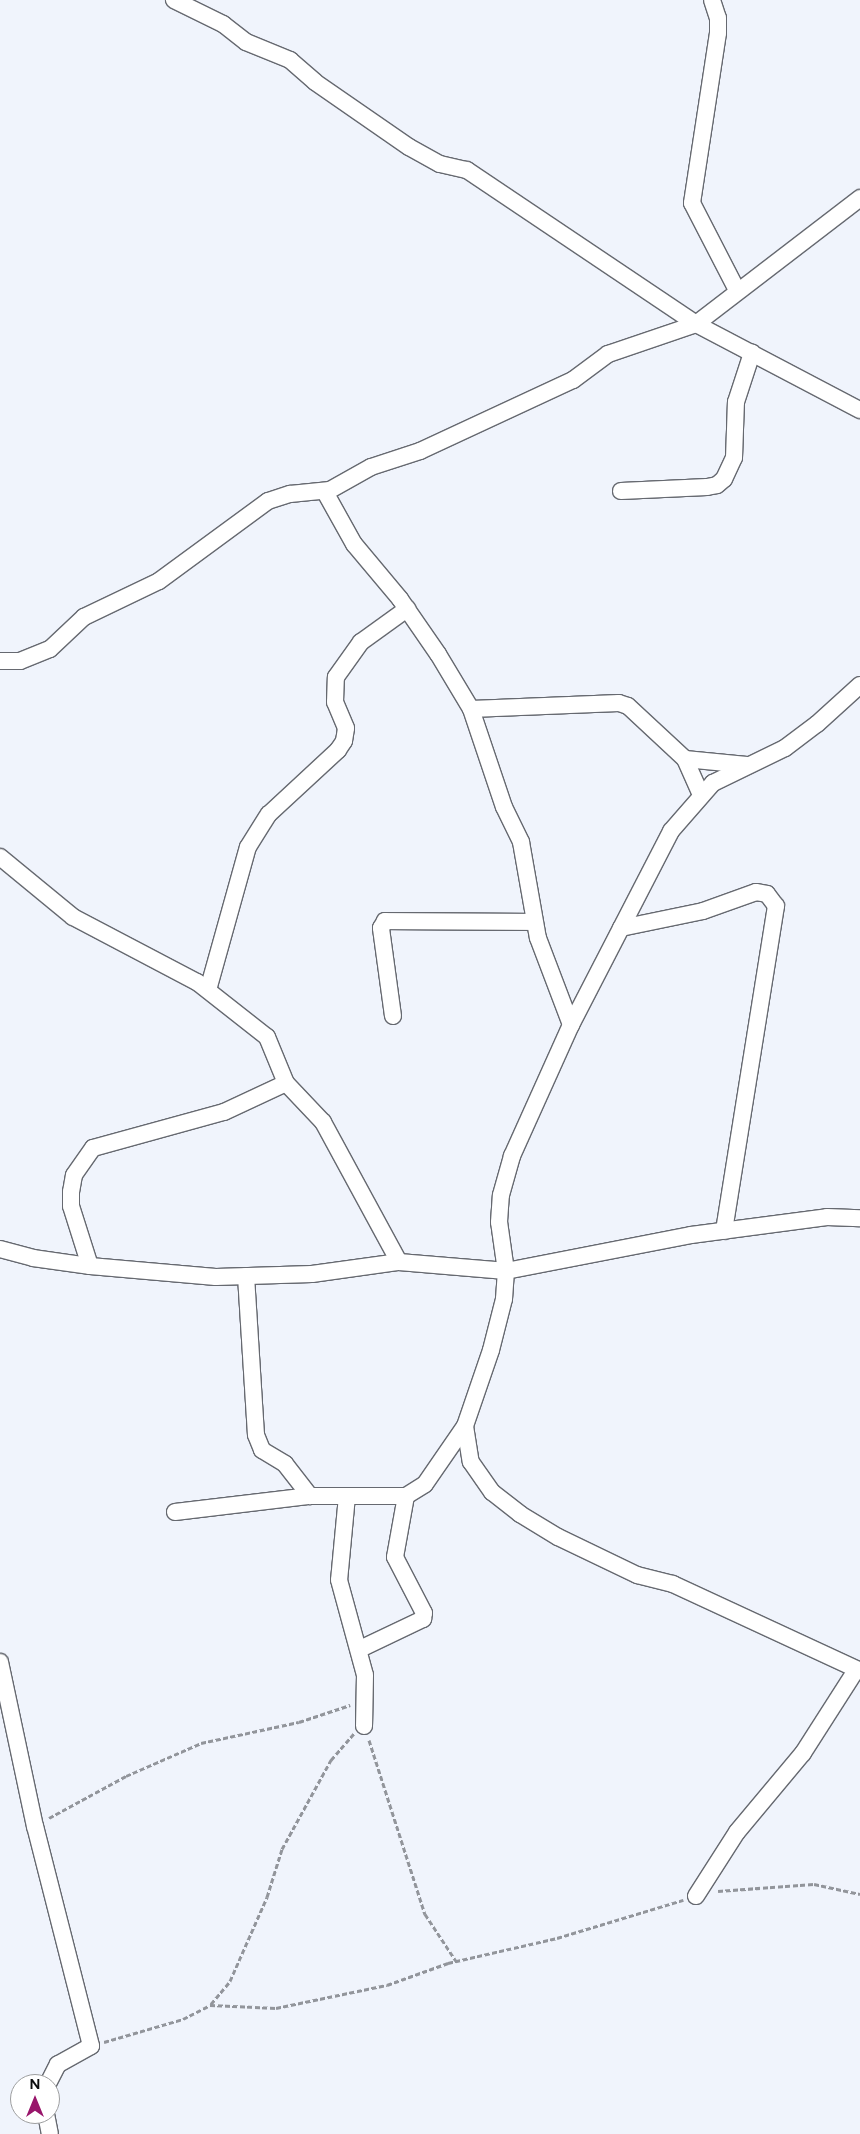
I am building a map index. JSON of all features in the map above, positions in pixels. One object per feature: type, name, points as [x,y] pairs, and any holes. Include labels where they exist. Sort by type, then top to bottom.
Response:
[{"type":"street","points":[[174,0],[223,24],[246,42],[290,60],[315,82],[409,147],[440,164],[467,170],[696,324],[860,410]]},
{"type":"street","points":[[712,0],[718,18],[718,33],[692,202],[737,290]]},
{"type":"street","points":[[0,661],[20,661],[50,649],[84,617],[108,609],[159,581],[268,501],[290,494],[325,492],[347,483],[370,467],[420,451],[573,380],[608,354],[696,324],[737,290],[860,198]]},
{"type":"street","points":[[621,491],[706,487],[717,485],[724,479],[734,458],[736,402],[752,353]]},
{"type":"street","points":[[325,492],[354,544],[407,609],[471,710],[504,806],[521,842],[534,922],[571,1025]]},
{"type":"street","points":[[208,990],[248,847],[269,814],[338,750],[344,741],[346,728],[335,702],[336,678],[361,642],[407,609]]},
{"type":"street","points":[[175,1512],[310,1496],[406,1496],[425,1484],[465,1426],[496,1331],[504,1299],[506,1271],[499,1222],[501,1195],[512,1156],[571,1025],[671,831],[701,794],[713,783],[785,748],[860,685]]},
{"type":"street","points":[[471,710],[619,703],[628,706],[685,759],[701,794]]},
{"type":"street","points":[[685,759],[747,765]]},
{"type":"street","points":[[0,857],[73,917],[208,990],[267,1038],[286,1083],[323,1122],[398,1262]]},
{"type":"street","points":[[621,928],[703,911],[756,892],[767,894],[776,906],[724,1231]]},
{"type":"street","points":[[393,1016],[381,928],[385,922],[534,922]]},
{"type":"street","points":[[90,1266],[72,1206],[71,1192],[74,1175],[93,1148],[224,1112],[286,1083]]},
{"type":"street","points":[[0,1249],[33,1258],[90,1266],[216,1276],[312,1274],[398,1262],[506,1271],[724,1231],[827,1217],[860,1218]]},
{"type":"street","points":[[246,1276],[256,1435],[262,1450],[285,1464],[310,1496]]},
{"type":"street","points":[[465,1426],[471,1462],[499,1498],[558,1537],[637,1575],[673,1584],[858,1671],[803,1753],[737,1832],[696,1896]]},
{"type":"street","points":[[438,1464],[471,1462]]},
{"type":"street","points":[[347,1496],[340,1592],[360,1649],[366,1700],[364,1726]]},
{"type":"street","points":[[360,1649],[423,1619],[424,1613],[394,1557],[406,1496]]},
{"type":"street","points":[[0,1662],[36,1826],[91,2046],[58,2064],[53,2074]]},
{"type":"path","points":[[36,1826],[126,1776],[201,1743],[299,1722],[366,1700]]},
{"type":"path","points":[[91,2046],[183,2019],[210,2004],[230,1981],[267,1897],[282,1849],[331,1760],[346,1740],[364,1726],[425,1914],[456,1961]]},
{"type":"path","points":[[210,2004],[276,2008],[387,1985],[456,1961],[558,1938],[696,1896],[723,1890],[814,1884],[860,1894]]}]
